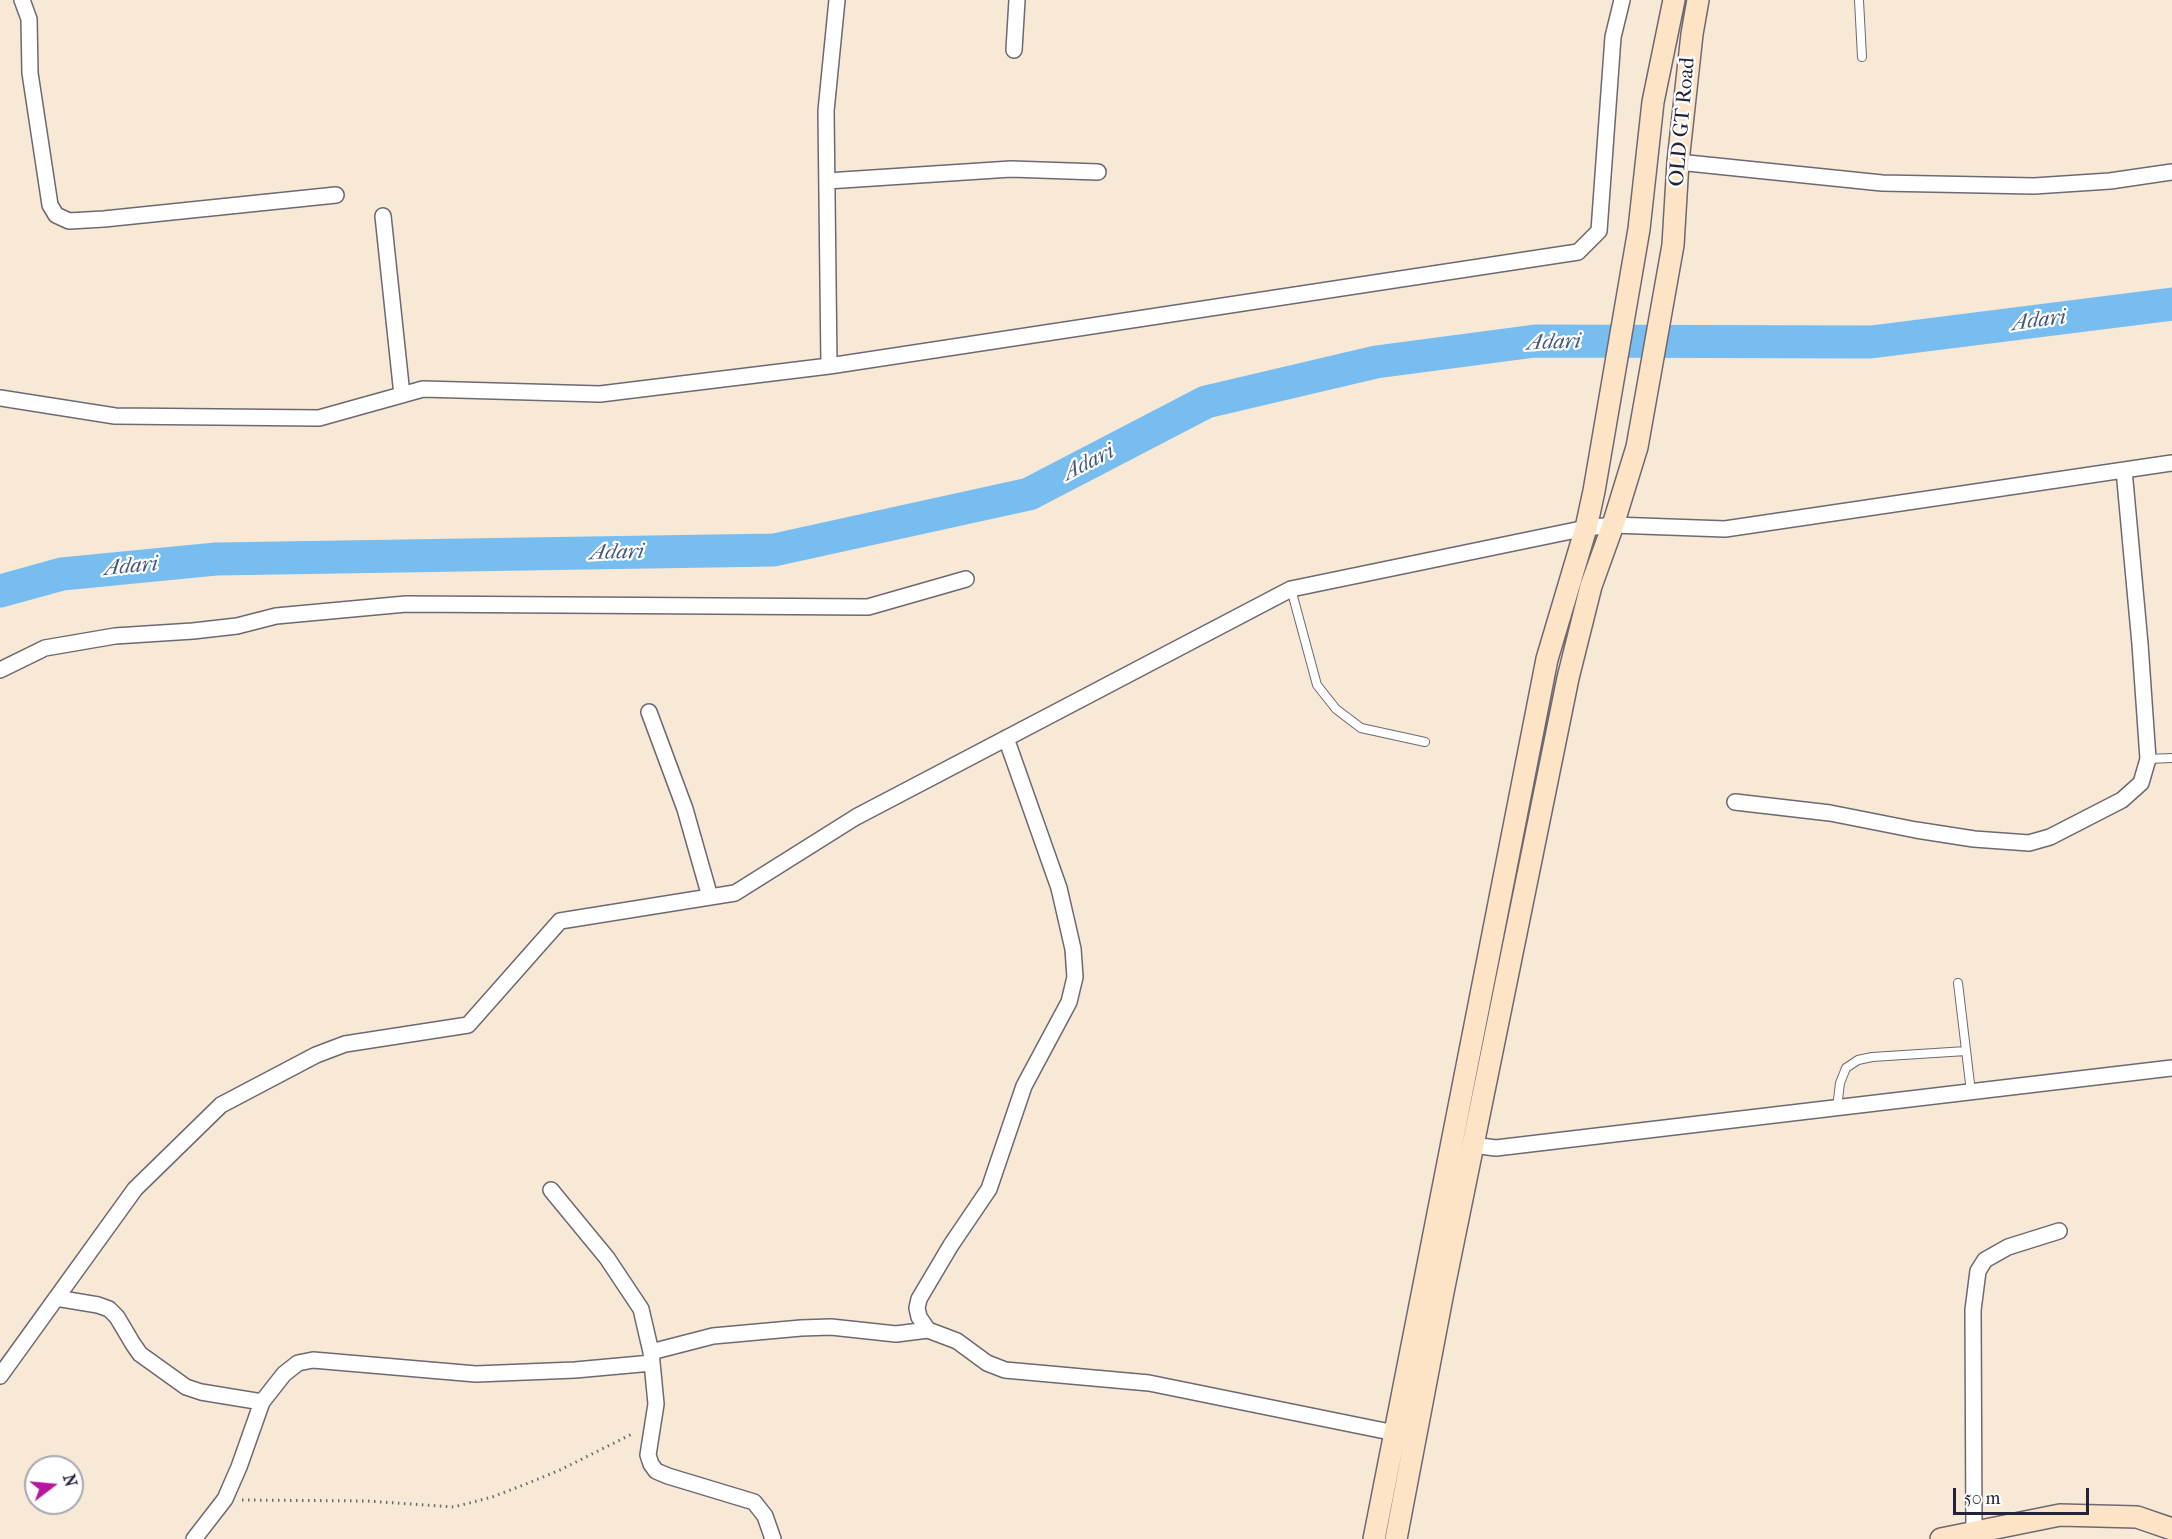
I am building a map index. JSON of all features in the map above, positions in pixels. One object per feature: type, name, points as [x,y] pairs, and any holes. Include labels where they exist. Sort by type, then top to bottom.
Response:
[{"type":"main road","name":"OLD GT Road","points":[[1374,1539],[1547,659],[1586,528],[1594,490],[1639,229],[1653,102],[1674,0]]},
{"type":"main road","name":"OLD GT Road","points":[[1396,1539],[1472,1145],[1568,678],[1591,586],[1637,447],[1673,244],[1678,162],[1698,0]]},
{"type":"main road","points":[[1941,1539],[2060,1515],[2137,1517],[2172,1529]]},
{"type":"street","points":[[22,0],[29,19],[30,73],[50,205],[56,215],[69,221],[104,219],[336,195]]},
{"type":"street","points":[[829,366],[826,111],[837,0]]},
{"type":"street","points":[[1014,50],[1017,0]]},
{"type":"street","points":[[0,398],[115,416],[319,418],[423,389],[600,394],[829,366],[1578,252],[1599,231],[1613,37],[1622,0]]},
{"type":"street","points":[[1678,162],[1882,183],[2034,186],[2110,181],[2172,172]]},
{"type":"street","points":[[827,181],[1011,169],[1098,172]]},
{"type":"street","points":[[383,216],[402,395]]},
{"type":"street","points":[[0,1376],[135,1189],[221,1105],[316,1055],[345,1044],[468,1025],[560,921],[735,893],[856,817],[1291,589],[1586,528],[1613,525],[1725,530],[2172,463]]},
{"type":"street","points":[[1735,802],[1830,813],[1974,839],[2029,843],[2050,837],[2122,800],[2141,783],[2148,759],[2124,470]]},
{"type":"street","points":[[0,670],[45,648],[115,636],[237,626],[276,616],[406,604],[868,607],[966,579]]},
{"type":"street","points":[[649,712],[684,810],[710,897]]},
{"type":"street","points":[[928,1330],[919,1317],[917,1308],[919,1299],[951,1245],[989,1189],[1024,1086],[1069,1002],[1075,977],[1072,949],[1059,888],[1006,738]]},
{"type":"street","points":[[1472,1145],[1496,1149],[2172,1068]]},
{"type":"street","points":[[551,1190],[607,1258],[641,1309],[646,1326],[656,1404],[648,1455],[656,1471],[754,1502],[765,1516],[773,1539]]},
{"type":"street","points":[[1974,1532],[1973,1310],[1978,1271],[1985,1260],[2008,1247],[2059,1231]]},
{"type":"street","points":[[56,1298],[109,1309],[117,1317],[140,1354],[186,1387],[201,1392],[262,1402]]},
{"type":"street","points":[[194,1539],[225,1499],[262,1402],[284,1374],[298,1364],[314,1360],[477,1374],[575,1370],[651,1358],[713,1336],[831,1327],[896,1334],[928,1330],[957,1341],[987,1363],[1005,1370],[1149,1383],[1395,1433]]},
{"type":"lane","points":[[1859,0],[1862,57]]},
{"type":"lane","points":[[1291,589],[1317,685],[1336,709],[1361,728],[1425,742]]},
{"type":"lane","points":[[2148,759],[2172,758]]},
{"type":"lane","points":[[1958,983],[1971,1092]]},
{"type":"lane","points":[[1837,1108],[1840,1083],[1846,1068],[1857,1060],[1966,1051]]},
{"type":"path","points":[[225,1499],[269,1502],[367,1501],[454,1507],[526,1485],[652,1424]]},
{"type":"waterway","name":"Adari","points":[[0,591],[62,574],[216,559],[774,550],[1029,494],[1206,402],[1376,362],[1535,341],[1871,342],[2172,304]]}]
